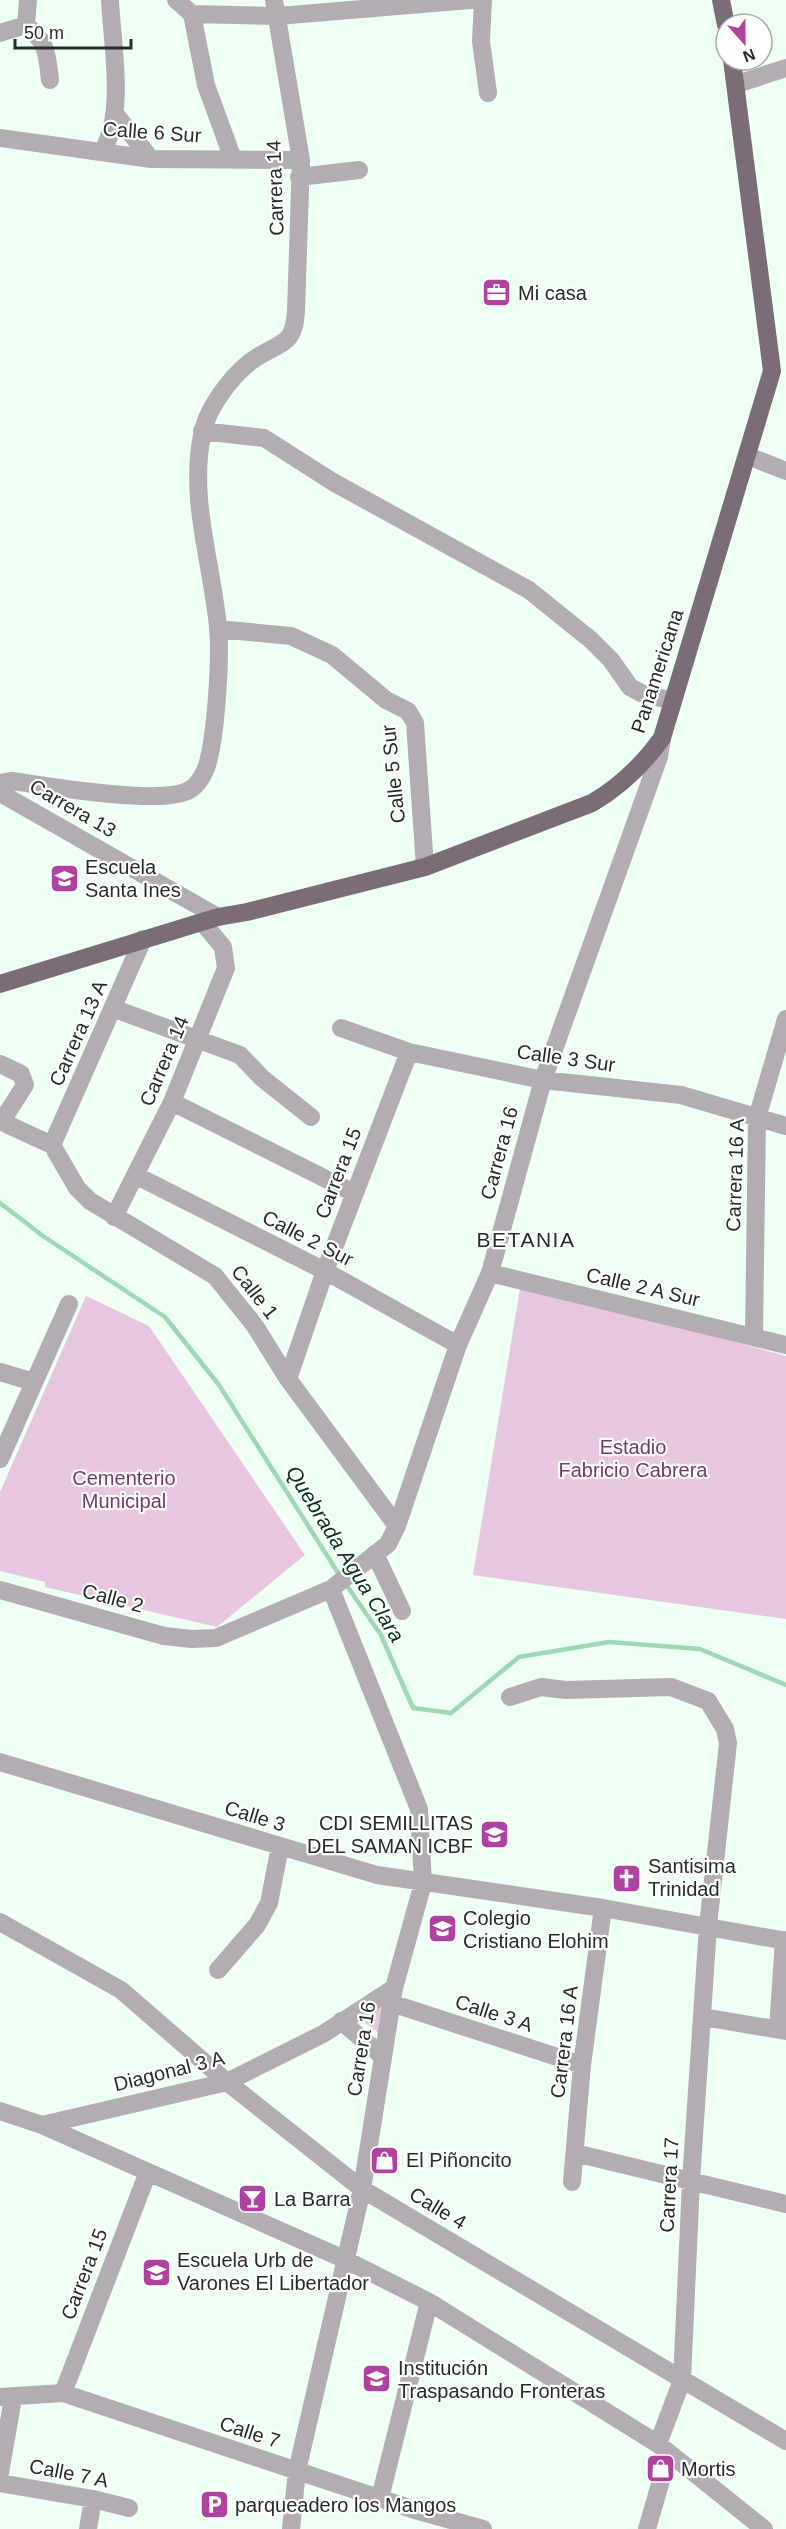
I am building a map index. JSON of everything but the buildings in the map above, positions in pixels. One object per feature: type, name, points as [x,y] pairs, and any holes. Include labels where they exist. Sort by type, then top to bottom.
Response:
[{"type":"main road","name":"Panamericana","points":[[0,984],[210,920],[425,867],[592,803],[628,778],[645,762],[662,738],[772,371],[734,72]]},
{"type":"street","points":[[26,25],[28,0]]},
{"type":"street","points":[[102,152],[109,140],[116,115],[110,0]]},
{"type":"street","points":[[176,0],[192,14],[206,85],[233,159]]},
{"type":"street","points":[[192,14],[470,0]]},
{"type":"street","points":[[483,0],[481,41],[488,93]]},
{"type":"street","name":"Carrera 14","points":[[202,431],[229,380],[256,357],[288,339],[293,329],[300,264],[300,168],[276,8]]},
{"type":"street","points":[[0,33],[26,25]]},
{"type":"street","points":[[26,25],[40,37],[47,53],[50,80]]},
{"type":"street","points":[[737,84],[786,68]]},
{"type":"street","points":[[116,115],[151,159]]},
{"type":"street","name":"Calle 6 Sur","points":[[0,138],[151,159],[233,159],[300,168],[359,170]]},
{"type":"street","points":[[0,783],[12,782],[156,797],[191,790],[202,777],[209,759],[215,705],[218,628],[203,540],[196,470],[202,431],[264,438],[333,482],[529,590],[591,640],[611,660],[630,687],[641,693],[672,701]]},
{"type":"street","points":[[748,456],[786,471]]},
{"type":"street","name":"Calle 5 Sur","points":[[218,628],[291,636],[332,654],[386,700],[412,716],[415,723],[425,867]]},
{"type":"street","name":"Carrera 16","points":[[216,1638],[335,1586],[388,1544],[397,1526],[458,1345],[490,1273],[543,1080],[659,757],[662,738]]},
{"type":"street","name":"Carrera 13","points":[[0,793],[210,920]]},
{"type":"street","name":"Carrera 14","points":[[114,1217],[172,1102],[226,968],[223,947],[210,920]]},
{"type":"street","name":"Carrera 13 A","points":[[52,1145],[115,1009],[143,939]]},
{"type":"street","points":[[115,1009],[240,1055],[262,1078],[311,1117]]},
{"type":"street","name":"Carrera 16 A","points":[[754,1336],[757,1118],[782,1047],[786,1019]]},
{"type":"street","name":"Calle 3 Sur","points":[[341,1028],[409,1052],[543,1080],[681,1095],[786,1126]]},
{"type":"street","name":"Carrera 15","points":[[288,1379],[325,1271],[409,1052]]},
{"type":"street","points":[[0,1064],[21,1074],[25,1085],[1,1121],[52,1145]]},
{"type":"street","points":[[172,1102],[354,1193]]},
{"type":"street","name":"Calle 1","points":[[52,1145],[77,1188],[90,1201],[215,1276],[255,1326],[288,1379],[397,1526]]},
{"type":"street","name":"Calle 2 Sur","points":[[135,1175],[325,1271],[458,1345]]},
{"type":"street","name":"Calle 2 A Sur","points":[[490,1273],[786,1345]]},
{"type":"street","points":[[0,1459],[69,1305]]},
{"type":"street","points":[[0,1372],[34,1382]]},
{"type":"street","points":[[368,1560],[402,1611]]},
{"type":"street","name":"Carrera 16","points":[[291,2529],[297,2471],[344,2259],[362,2189],[392,1995],[423,1883],[419,1809],[335,1586]]},
{"type":"street","name":"Calle 2","points":[[0,1590],[164,1636],[192,1640],[216,1638]]},
{"type":"street","name":"Carrera 17","points":[[510,1697],[542,1687],[566,1690],[671,1687],[708,1701],[725,1729],[728,1743],[708,1926],[682,2380],[664,2448],[647,2529]]},
{"type":"street","name":"Calle 3","points":[[0,1762],[377,1875],[603,1908],[785,1940]]},
{"type":"street","points":[[218,1970],[257,1925],[269,1903],[280,1847]]},
{"type":"street","name":"Carrera 16 A","points":[[572,2182],[582,2065],[603,1908]]},
{"type":"street","name":"Calle 4","points":[[0,1922],[121,1990],[227,2082],[362,2189],[786,2441]]},
{"type":"street","points":[[703,2016],[782,2030],[785,1940]]},
{"type":"street","name":"Diagonal 3 A","points":[[42,2125],[227,2082],[322,2034],[341,2021],[392,1995]]},
{"type":"street","name":"Calle 3 A","points":[[392,1995],[582,2065]]},
{"type":"street","points":[[341,2021],[381,2055]]},
{"type":"street","points":[[0,2111],[42,2125],[344,2259],[429,2302],[664,2448],[764,2529]]},
{"type":"street","points":[[575,2153],[786,2204]]},
{"type":"street","name":"Carrera 15","points":[[63,2393],[148,2172]]},
{"type":"street","points":[[380,2498],[429,2302]]},
{"type":"street","name":"Calle 7","points":[[6,2398],[63,2393],[415,2510],[483,2529]]},
{"type":"street","points":[[0,2473],[6,2398]]},
{"type":"street","name":"Calle 7 A","points":[[0,2483],[93,2499],[129,2508]]},
{"type":"street","points":[[88,2529],[93,2499]]},
{"type":"street","points":[[415,2510],[415,2529]]},
{"type":"green space","name":"Estadio Fabricio Cabrera","points":[[526,1285],[786,1356],[786,1619],[473,1575],[520,1288]]},
{"type":"green space","name":"Cementerio Municipal","points":[[86,1296],[149,1326],[305,1555],[217,1627],[45,1587],[45,1582],[0,1571],[0,1492]]},
{"type":"green space","points":[[386,2002],[380,2034],[360,2019]]},
{"type":"waterway","name":"Quebrada Agua Clara","points":[[0,1203],[43,1236],[165,1317],[219,1385],[340,1576]]},
{"type":"waterway","name":"Quebrada Agua Clara","points":[[345,1583],[381,1635],[413,1708],[451,1713],[519,1657],[609,1642],[700,1649],[786,1685]]},
{"type":"place","name":"Mi casa","points":[[497,293]]},
{"type":"place","name":"Escuela Santa Ines","points":[[64,878]]},
{"type":"place","name":"CDI SEMILLITAS DEL SAMAN ICBF","points":[[494,1835]]},
{"type":"place","name":"Santisima Trinidad","points":[[627,1878]]},
{"type":"place","name":"Colegio Cristiano Elohim","points":[[442,1929]]},
{"type":"place","name":"El Piñoncito","points":[[385,2160]]},
{"type":"place","name":"La Barra","points":[[253,2199]]},
{"type":"place","name":"Escuela Urb de Varones El Libertador","points":[[156,2272]]},
{"type":"place","name":"Institución Traspasando Fronteras","points":[[377,2379]]},
{"type":"place","name":"Mortis","points":[[660,2469]]},
{"type":"place","name":"parqueadero los Mangos","points":[[214,2505]]},
{"type":"district","name":"BETANIA","points":[[526,1240]]}]
